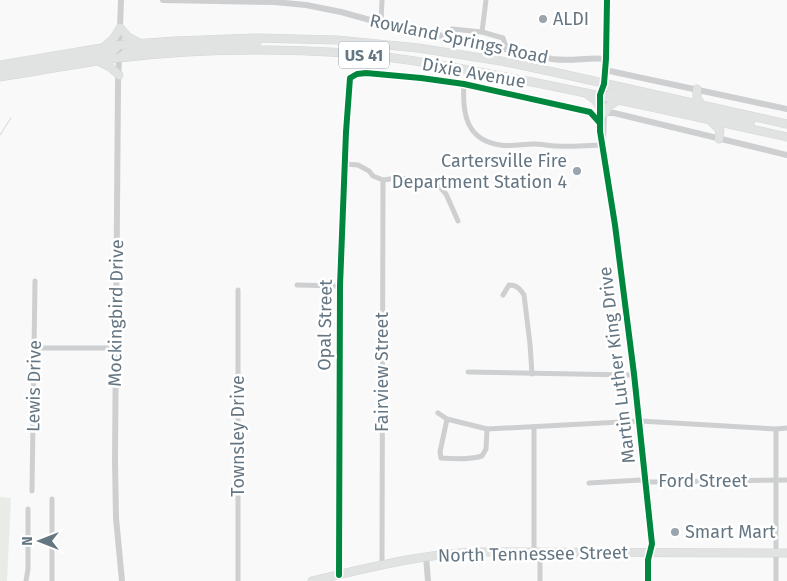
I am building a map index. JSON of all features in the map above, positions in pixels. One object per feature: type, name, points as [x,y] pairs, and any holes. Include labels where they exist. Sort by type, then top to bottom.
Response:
[{"type":"main road","points":[[102,48],[114,38],[120,28],[128,37],[141,43]]},
{"type":"main road","name":"US 41","points":[[0,65],[141,43],[218,38],[337,40],[418,48],[501,61],[558,73],[618,100],[787,137]]},
{"type":"main road","points":[[119,58],[124,53],[135,51],[260,42],[275,38]]},
{"type":"main road","points":[[0,71],[106,53],[113,51],[119,45]]},
{"type":"main road","name":"US 41","points":[[0,78],[119,58],[176,53],[278,50],[346,53],[452,66],[585,93],[603,92],[702,106],[787,124]]},
{"type":"main road","points":[[98,61],[110,67],[119,75]]},
{"type":"main road","points":[[697,89],[697,98],[702,106]]},
{"type":"main road","points":[[603,92],[725,117],[778,122]]},
{"type":"main road","points":[[585,93],[595,100],[602,110],[618,100]]},
{"type":"main road","points":[[708,120],[720,130],[719,139]]},
{"type":"main road","name":"North Tennessee Street","points":[[312,581],[426,556],[467,552],[787,552]]},
{"type":"street","name":"Mockingbird Drive","points":[[121,0],[115,452],[116,508],[122,581]]},
{"type":"street","name":"Rowland Springs Road","points":[[163,0],[250,1],[306,5],[552,59],[565,61],[606,59]]},
{"type":"street","points":[[382,0],[382,23]]},
{"type":"street","points":[[482,32],[486,0]]},
{"type":"street","name":"Martin Luther King Drive","points":[[603,145],[602,110],[606,59],[607,0]]},
{"type":"street","points":[[452,29],[482,32],[503,38],[507,49]]},
{"type":"street","points":[[605,70],[787,109]]},
{"type":"street","name":"Dixie Avenue","points":[[352,76],[359,73],[370,73],[464,84],[590,112]]},
{"type":"street","name":"Opal Street","points":[[339,575],[340,286],[345,164],[350,81],[352,76]]},
{"type":"street","points":[[464,84],[464,112],[467,123],[474,134],[489,142],[501,146],[521,144],[558,146],[603,145]]},
{"type":"street","points":[[600,122],[590,112],[602,110],[787,155]]},
{"type":"street","name":"Martin Luther King Drive","points":[[602,110],[600,122],[615,225],[646,481],[652,544],[648,560],[648,581]]},
{"type":"street","points":[[345,164],[358,165],[373,176],[383,180],[397,178],[425,180],[440,186],[446,194],[458,221]]},
{"type":"street","name":"Fairview Street","points":[[382,565],[383,180]]},
{"type":"street","name":"Lewis Drive","points":[[32,491],[35,281]]},
{"type":"street","points":[[297,285],[340,286]]},
{"type":"street","points":[[503,295],[510,285],[514,285],[520,288],[524,295],[532,374]]},
{"type":"street","name":"Townsley Drive","points":[[238,290],[238,581]]},
{"type":"street","points":[[35,348],[116,348]]},
{"type":"street","points":[[468,372],[634,374]]},
{"type":"street","points":[[438,413],[447,419],[487,429],[640,421],[776,429],[787,428]]},
{"type":"street","points":[[447,419],[440,452],[441,458],[477,458],[482,456],[486,449],[487,429]]},
{"type":"street","points":[[534,427],[537,552],[540,581]]},
{"type":"street","points":[[776,429],[776,581]]},
{"type":"street","name":"Ford Street","points":[[589,483],[640,480],[787,480]]},
{"type":"street","points":[[52,500],[52,581]]},
{"type":"street","points":[[26,581],[28,569],[28,509]]},
{"type":"street","points":[[426,556],[428,581]]},
{"type":"shaded area","points":[[0,497],[11,498],[7,581],[0,581]]},
{"type":"waterway","points":[[0,135],[11,118]]},
{"type":"cycle path","points":[[607,0],[606,59],[604,84],[600,95],[600,131],[615,225],[634,374],[652,544],[648,560],[648,581]]},
{"type":"cycle path","points":[[339,575],[340,286],[350,78],[357,74],[366,73],[464,84],[590,112],[599,122]]},
{"type":"place","name":"ALDI","points":[[543,19]]},
{"type":"place","name":"Cartersville Fire Department Station 4","points":[[577,171]]},
{"type":"place","name":"Smart Mart","points":[[675,532]]}]
